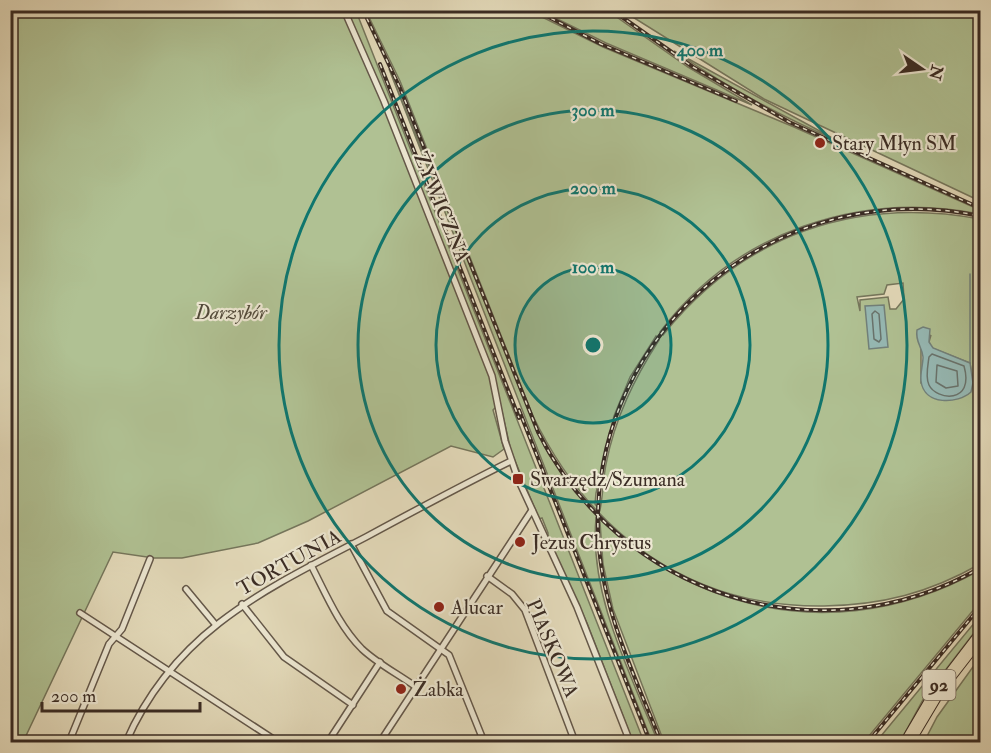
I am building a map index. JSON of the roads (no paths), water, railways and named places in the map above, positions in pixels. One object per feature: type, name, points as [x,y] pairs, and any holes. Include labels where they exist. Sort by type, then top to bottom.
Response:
[{"type":"main road","name":"92","points":[[904,742],[931,696],[981,632]]},
{"type":"main road","name":"92","points":[[911,742],[942,690],[981,641]]},
{"type":"street","name":"ŻYWICZNA","points":[[344,10],[377,84],[488,368],[511,461],[577,607],[630,742]]},
{"type":"street","name":"TORTUNIA","points":[[126,742],[169,672],[215,624],[242,604],[311,565],[511,461]]},
{"type":"street","points":[[380,742],[532,510]]},
{"type":"street","points":[[351,544],[382,605],[397,620],[441,648],[452,659],[484,742]]},
{"type":"street","points":[[69,742],[109,644],[122,629],[150,559]]},
{"type":"street","points":[[311,565],[346,628],[362,648],[416,687]]},
{"type":"street","name":"PIASKOWA","points":[[487,576],[513,595],[525,610],[575,742]]},
{"type":"street","points":[[186,589],[215,624]]},
{"type":"street","points":[[242,604],[284,657],[353,705]]},
{"type":"street","points":[[80,613],[278,742]]},
{"type":"street","points":[[328,742],[380,662]]},
{"type":"water","points":[[884,305],[888,347],[869,349],[865,306]]},
{"type":"water","points":[[923,327],[930,329],[929,342],[933,348],[970,363],[973,383],[971,392],[958,399],[942,400],[928,395],[923,389],[921,378],[923,357],[917,330]]},
{"type":"waterway","points":[[970,274],[970,363]]},
{"type":"railway","points":[[363,10],[400,88],[538,432],[574,489],[619,535],[672,571],[730,596],[791,609],[855,609],[918,595],[980,568]]},
{"type":"railway","points":[[535,10],[601,44],[736,101]]},
{"type":"railway","points":[[612,10],[693,67],[789,122],[980,208]]},
{"type":"railway","points":[[380,64],[519,418]]},
{"type":"railway","points":[[661,742],[620,639],[600,559],[598,531],[605,457],[627,389],[664,330],[713,281],[771,243],[836,219],[906,209],[980,216]]},
{"type":"railway","points":[[519,410],[650,742]]},
{"type":"railway","points":[[868,742],[980,607]]},
{"type":"place","name":"Stary Młyn SM","points":[[820,143]]},
{"type":"place","name":"Swarzędz/Szumana","points":[[518,479]]},
{"type":"place","name":"Jezus Chrystus","points":[[520,542]]},
{"type":"place","name":"Alucar","points":[[439,607]]},
{"type":"place","name":"Żabka","points":[[401,689]]},
{"type":"park label","name":"Darzybór","points":[[231,312]]}]
